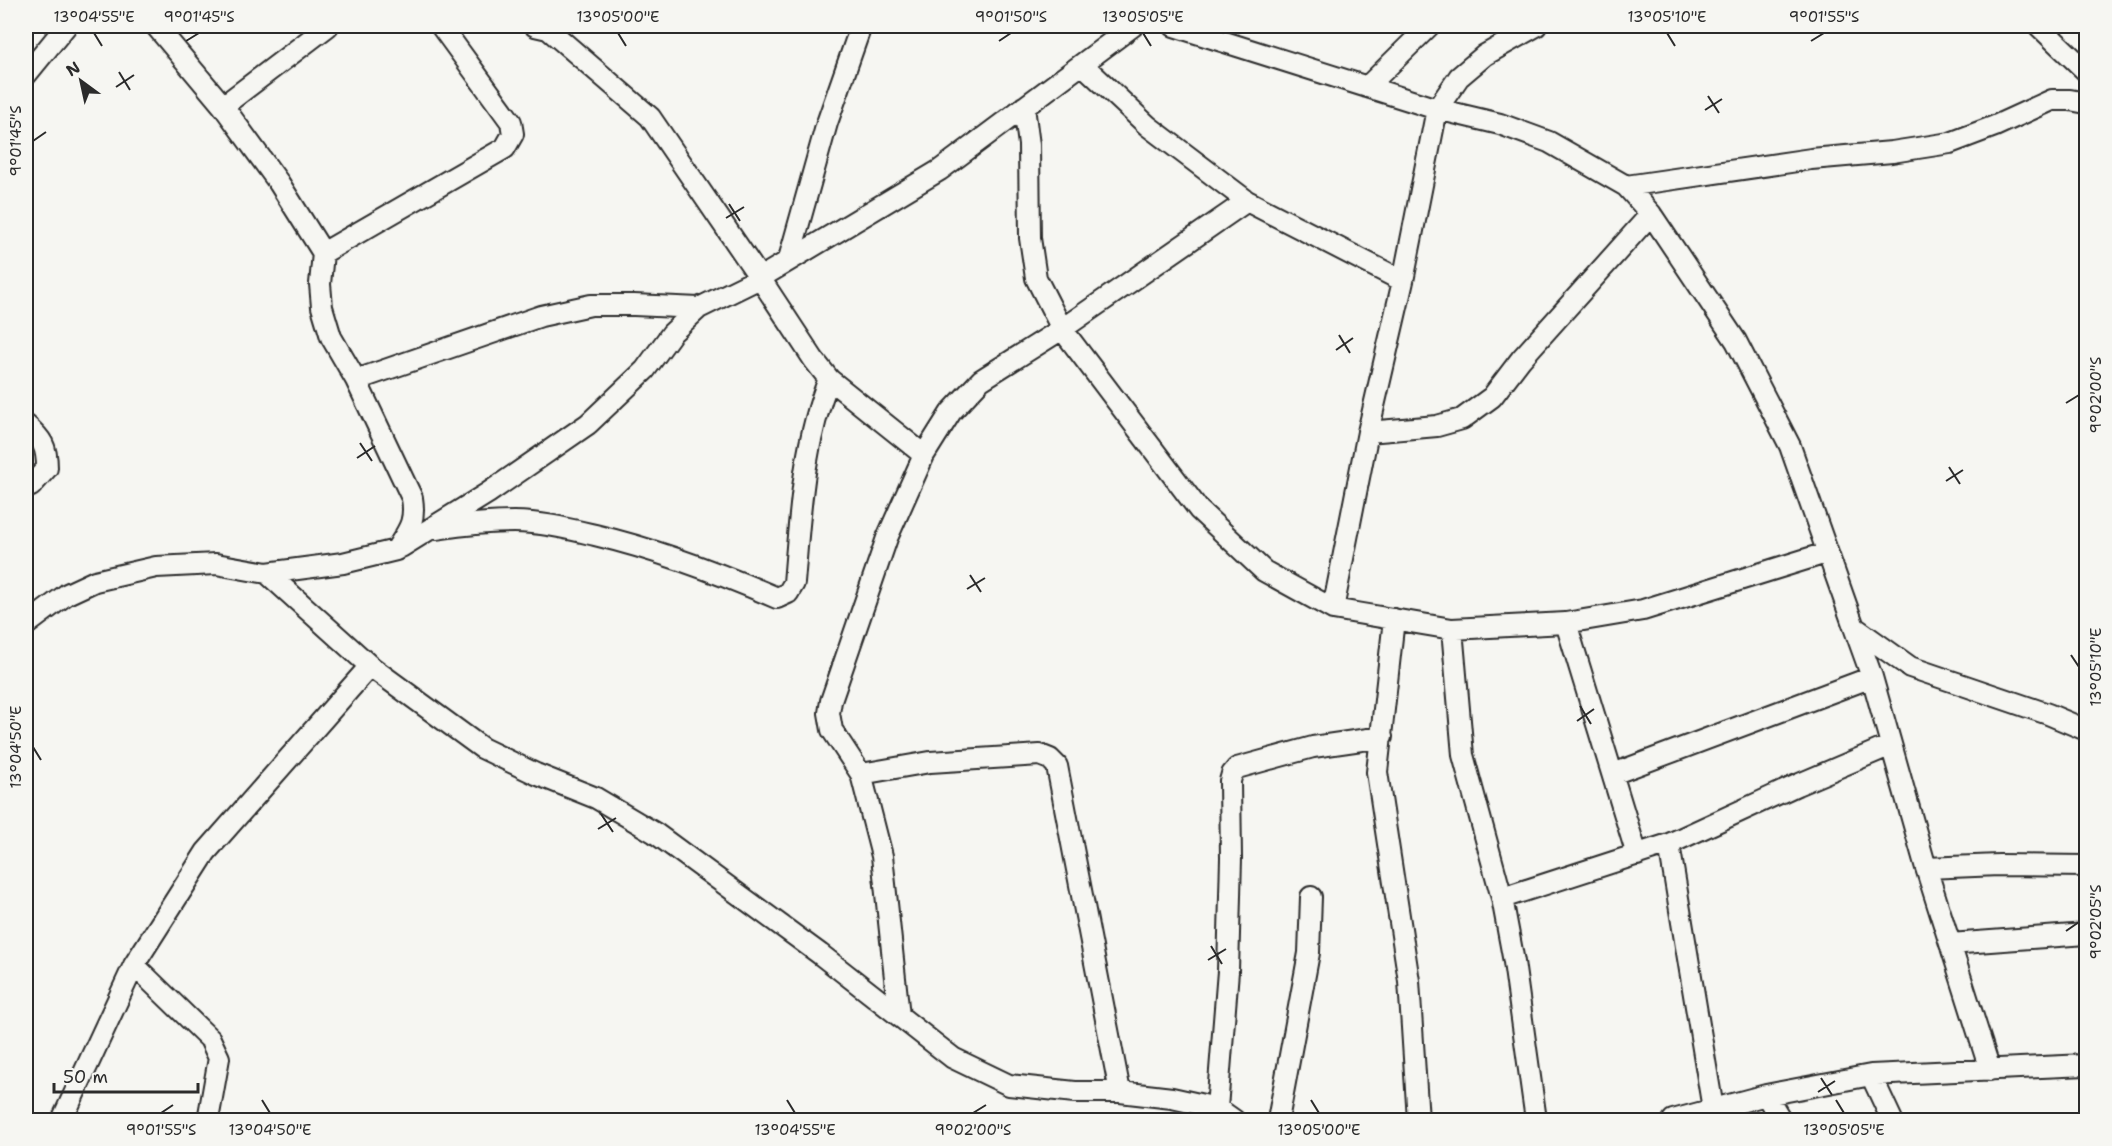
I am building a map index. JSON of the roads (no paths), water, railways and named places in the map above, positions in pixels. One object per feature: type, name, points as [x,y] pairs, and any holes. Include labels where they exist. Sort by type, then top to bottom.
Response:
[{"type":"street","points":[[26,75],[66,26]]},
{"type":"street","points":[[156,26],[223,106],[279,183],[323,253],[320,284],[322,307],[332,337],[356,380],[412,498],[413,523],[396,550]]},
{"type":"street","points":[[223,106],[328,26]]},
{"type":"street","points":[[323,253],[505,148],[513,134],[510,122],[441,26]]},
{"type":"street","points":[[789,259],[827,123],[861,26]]},
{"type":"street","points":[[26,625],[67,594],[95,580],[156,567],[216,564],[267,573],[343,563],[396,550],[488,493],[588,424],[645,370],[672,333],[699,308],[760,278],[940,170],[1134,26]]},
{"type":"street","points":[[1174,26],[1437,109],[1500,124],[1549,142],[1626,186],[1651,214],[1736,341],[1790,446],[1826,553],[1872,677],[1926,868],[1990,1070]]},
{"type":"street","points":[[1367,87],[1429,26]]},
{"type":"street","points":[[1333,609],[1437,109],[1459,77],[1485,55],[1536,26]]},
{"type":"street","points":[[2039,26],[2086,71]]},
{"type":"street","points":[[543,27],[650,117],[829,379],[924,455]]},
{"type":"street","points":[[1082,64],[1148,126],[1247,201],[1403,281]]},
{"type":"street","points":[[1626,186],[1811,159],[1892,152],[1950,142],[1995,126],[2052,100],[2086,103]]},
{"type":"street","points":[[1024,107],[1029,145],[1030,238],[1036,278],[1062,329],[1199,510],[1264,571],[1333,609],[1452,628],[1566,623],[1643,610],[1826,553]]},
{"type":"street","points":[[899,1016],[882,856],[861,774],[832,730],[829,713],[831,701],[887,538],[924,455],[951,412],[981,380],[1062,329],[1247,201]]},
{"type":"street","points":[[1368,432],[1462,419],[1492,397],[1521,359],[1651,214]]},
{"type":"street","points":[[356,380],[541,316],[591,305],[699,308]]},
{"type":"street","points":[[427,531],[476,523],[516,522],[565,528],[634,544],[712,570],[777,598],[788,593],[794,583],[804,466],[819,403],[829,379]]},
{"type":"street","points":[[26,425],[39,437],[47,452],[47,468],[32,486],[26,488]]},
{"type":"street","points":[[267,573],[370,666],[482,748],[536,774],[596,798],[655,833],[820,954],[953,1058],[1009,1085],[1075,1092],[1120,1092],[1172,1098],[1217,1108],[1234,1120]]},
{"type":"street","points":[[1394,619],[1377,771],[1408,981],[1418,1120]]},
{"type":"street","points":[[1566,623],[1637,855]]},
{"type":"street","points":[[1854,627],[1910,667],[2048,714],[2086,730]]},
{"type":"street","points":[[1452,628],[1463,754],[1502,898],[1514,962],[1536,1120]]},
{"type":"street","points":[[62,1120],[134,965],[206,852],[370,666]]},
{"type":"street","points":[[1613,774],[1872,677]]},
{"type":"street","points":[[1217,1108],[1228,971],[1231,858],[1230,781],[1232,774],[1237,768],[1314,747],[1382,737]]},
{"type":"street","points":[[1502,898],[1669,844],[1891,745]]},
{"type":"street","points":[[861,774],[930,762],[1040,755],[1050,759],[1057,766],[1120,1092]]},
{"type":"street","points":[[1669,844],[1713,1109]]},
{"type":"street","points":[[1926,868],[1999,865],[2086,866]]},
{"type":"street","points":[[1278,1120],[1309,953],[1311,897]]},
{"type":"street","points":[[1950,944],[2086,933]]},
{"type":"street","points":[[134,965],[210,1039],[219,1058],[208,1120]]},
{"type":"street","points":[[1673,1120],[1766,1095],[1871,1075],[2086,1065]]},
{"type":"street","points":[[1871,1075],[1892,1120]]},
{"type":"street","points":[[1766,1095],[1780,1120]]}]
